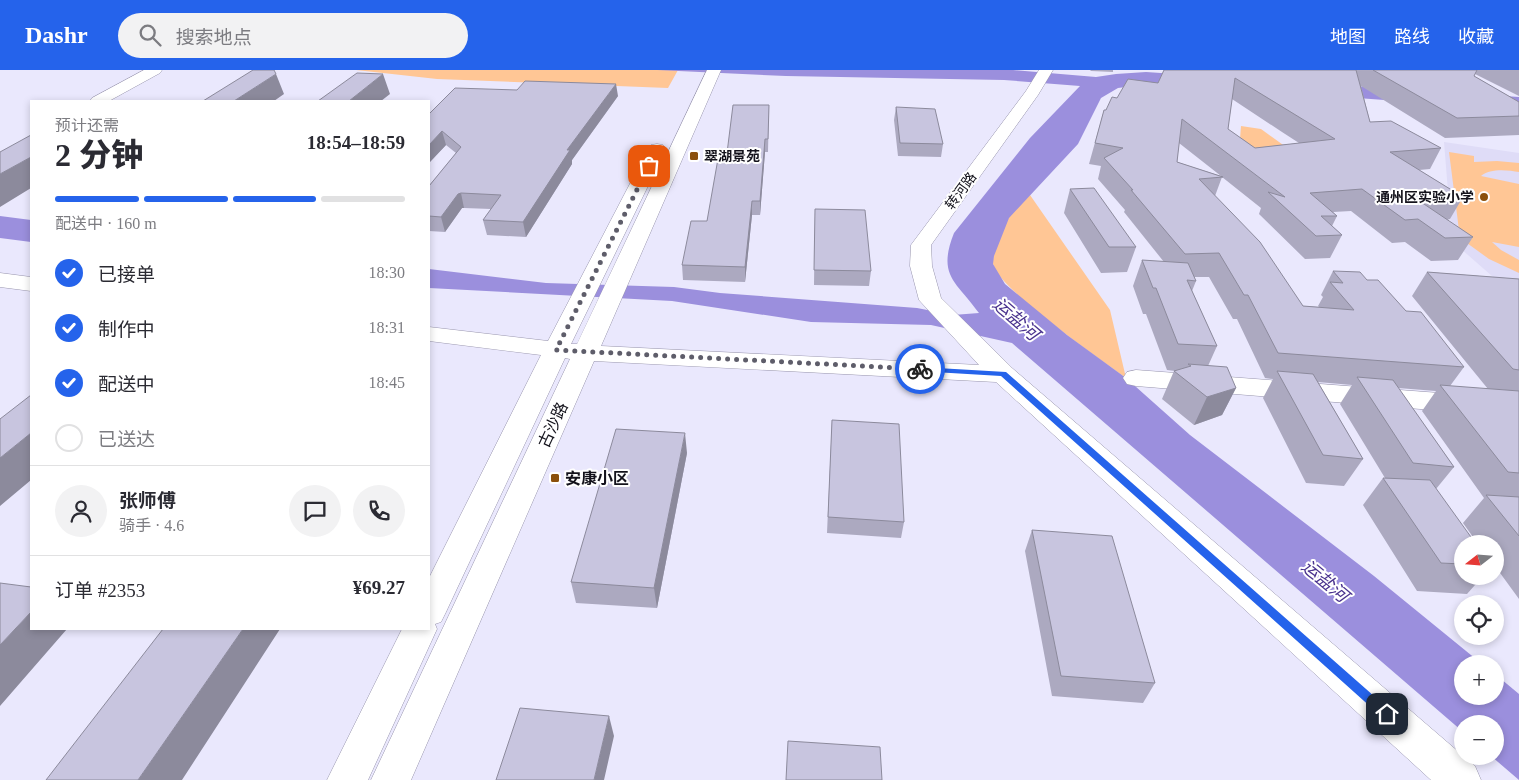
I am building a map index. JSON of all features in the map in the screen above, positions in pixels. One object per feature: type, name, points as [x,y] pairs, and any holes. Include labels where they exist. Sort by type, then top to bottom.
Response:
[{"type":"street","points":[[100,100],[155,70]]},
{"type":"street","name":"转河路","points":[[1003,374],[930,300],[921,266],[922,245],[1033,92],[1046,70]]},
{"type":"street","name":"古沙路","points":[[678,108],[705,76]]},
{"type":"street","name":"古沙路","points":[[430,610],[556,350],[622,271],[705,76]]},
{"type":"street","name":"古沙路","points":[[391,780],[586,353],[597,270],[666,132]]},
{"type":"street","points":[[0,280],[30,284]]},
{"type":"street","points":[[430,334],[586,353],[1003,374],[1461,780]]},
{"type":"street","points":[[1136,378],[1519,408]]},
{"type":"street","points":[[347,780],[420,630]]},
{"type":"shaded area","points":[[356,70],[678,70],[668,88],[437,79]]},
{"type":"shaded area","points":[[1241,126],[1261,129],[1311,165],[1239,153]]},
{"type":"shaded area","name":"通州区实验小学","points":[[1444,142],[1519,153],[1519,291],[1500,283],[1452,241]]},
{"type":"shaded area","name":"通州区实验小学","points":[[1449,152],[1474,156],[1474,162],[1497,161],[1519,163],[1519,172],[1494,171],[1481,176],[1519,184],[1519,247],[1492,242],[1501,250],[1519,260],[1519,273],[1489,259],[1460,238]]},
{"type":"shaded area","points":[[1030,195],[1110,310],[1126,378],[1052,324],[1031,306],[999,275],[993,264],[996,248],[1009,217]]},
{"type":"water","name":"运盐河","points":[[657,70],[1013,70],[1096,77],[1146,72],[1519,97],[1519,110],[1157,83],[1118,88],[1101,98],[1078,144],[1009,218],[994,256],[993,264],[1005,284],[1067,335],[1126,378],[1190,435],[1374,576],[1454,641],[1454,645],[1459,645],[1471,655],[1454,655],[1454,705],[1504,705],[1504,682],[1519,694],[1519,780],[1502,765],[1504,765],[1504,715],[1454,715],[1454,724],[1012,343],[931,325],[811,322],[672,301],[430,288],[430,269],[546,283],[674,287],[720,293],[917,308],[953,315],[979,313],[956,285],[948,269],[949,247],[954,233],[1030,138],[1080,86],[1004,80],[786,76]]},
{"type":"water","points":[[0,216],[30,220],[30,242],[0,238]]},
{"type":"building","points":[[253,70],[274,70],[276,74],[236,100],[205,100]]},
{"type":"building","points":[[1164,70],[1356,70],[1370,122],[1391,121],[1441,148],[1390,152],[1463,197],[1418,200],[1473,237],[1445,238],[1418,219],[1405,220],[1362,189],[1310,193],[1337,216],[1321,216],[1342,235],[1316,236],[1268,192],[1285,197],[1182,119],[1177,162],[1223,177],[1199,179],[1260,242],[1303,306],[1354,310],[1330,282],[1343,283],[1333,271],[1360,272],[1367,280],[1378,280],[1406,311],[1421,312],[1464,367],[1278,353],[1248,295],[1244,295],[1219,253],[1185,254],[1131,190],[1133,190],[1104,158],[1123,148],[1095,143],[1104,110],[1106,110],[1112,97],[1117,98],[1128,79],[1158,83]],"holes":[[[1235,78],[1335,139],[1255,148],[1228,129]]]},
{"type":"building","points":[[1373,70],[1477,70],[1474,76],[1519,102],[1519,116],[1457,118]]},
{"type":"building","points":[[357,73],[383,74],[350,100],[319,100]]},
{"type":"building","points":[[525,81],[616,84],[567,150],[570,150],[523,222],[483,220],[501,195],[461,193],[458,194],[441,217],[430,216],[430,185],[461,147],[442,131],[430,144],[430,113],[455,88],[517,90]]},
{"type":"building","points":[[733,105],[769,105],[768,139],[765,139],[760,201],[752,201],[745,267],[682,265],[691,221],[707,221],[719,153],[727,153]]},
{"type":"building","points":[[896,107],[935,109],[943,144],[900,143]]},
{"type":"building","points":[[30,136],[30,158],[0,174],[0,152]]},
{"type":"building","points":[[1094,188],[1136,247],[1109,247],[1070,189]]},
{"type":"building","points":[[815,209],[865,210],[871,271],[814,270]]},
{"type":"building","points":[[1142,260],[1188,263],[1196,281],[1187,280],[1217,346],[1178,344],[1156,288],[1153,288]]},
{"type":"building","points":[[1427,272],[1519,279],[1519,370],[1513,369]]},
{"type":"building","points":[[1188,364],[1227,367],[1236,388],[1207,397],[1174,371],[1191,366]]},
{"type":"building","points":[[1277,371],[1313,374],[1363,459],[1323,455]]},
{"type":"building","points":[[1357,377],[1393,380],[1454,467],[1413,463]]},
{"type":"building","points":[[1440,385],[1519,391],[1519,473],[1508,472]]},
{"type":"building","points":[[30,396],[30,434],[0,458],[0,419]]},
{"type":"building","points":[[832,420],[899,424],[904,522],[828,517]]},
{"type":"building","points":[[616,429],[685,433],[654,588],[571,582]]},
{"type":"building","points":[[1383,478],[1430,480],[1470,535],[1454,535],[1454,564],[1441,563]]},
{"type":"building","points":[[1486,495],[1519,497],[1519,536]]},
{"type":"building","points":[[1032,530],[1112,536],[1155,683],[1061,676]]},
{"type":"building","points":[[0,583],[30,587],[30,613],[0,645]]},
{"type":"building","points":[[162,630],[242,630],[138,780],[46,780]]},
{"type":"building","points":[[520,708],[609,716],[594,780],[496,780]]},
{"type":"building","points":[[788,741],[880,747],[882,780],[786,780]]},
{"type":"way so far","points":[[649,166],[556,350],[920,369]]},
{"type":"place","name":"翠湖景苑","points":[[694,156]]},
{"type":"place","name":"通州区实验小学","points":[[1484,197]]},
{"type":"place","name":"安康小区","points":[[555,478]]},
{"type":"route","points":[[920,369],[1003,374],[1387,714]]}]
